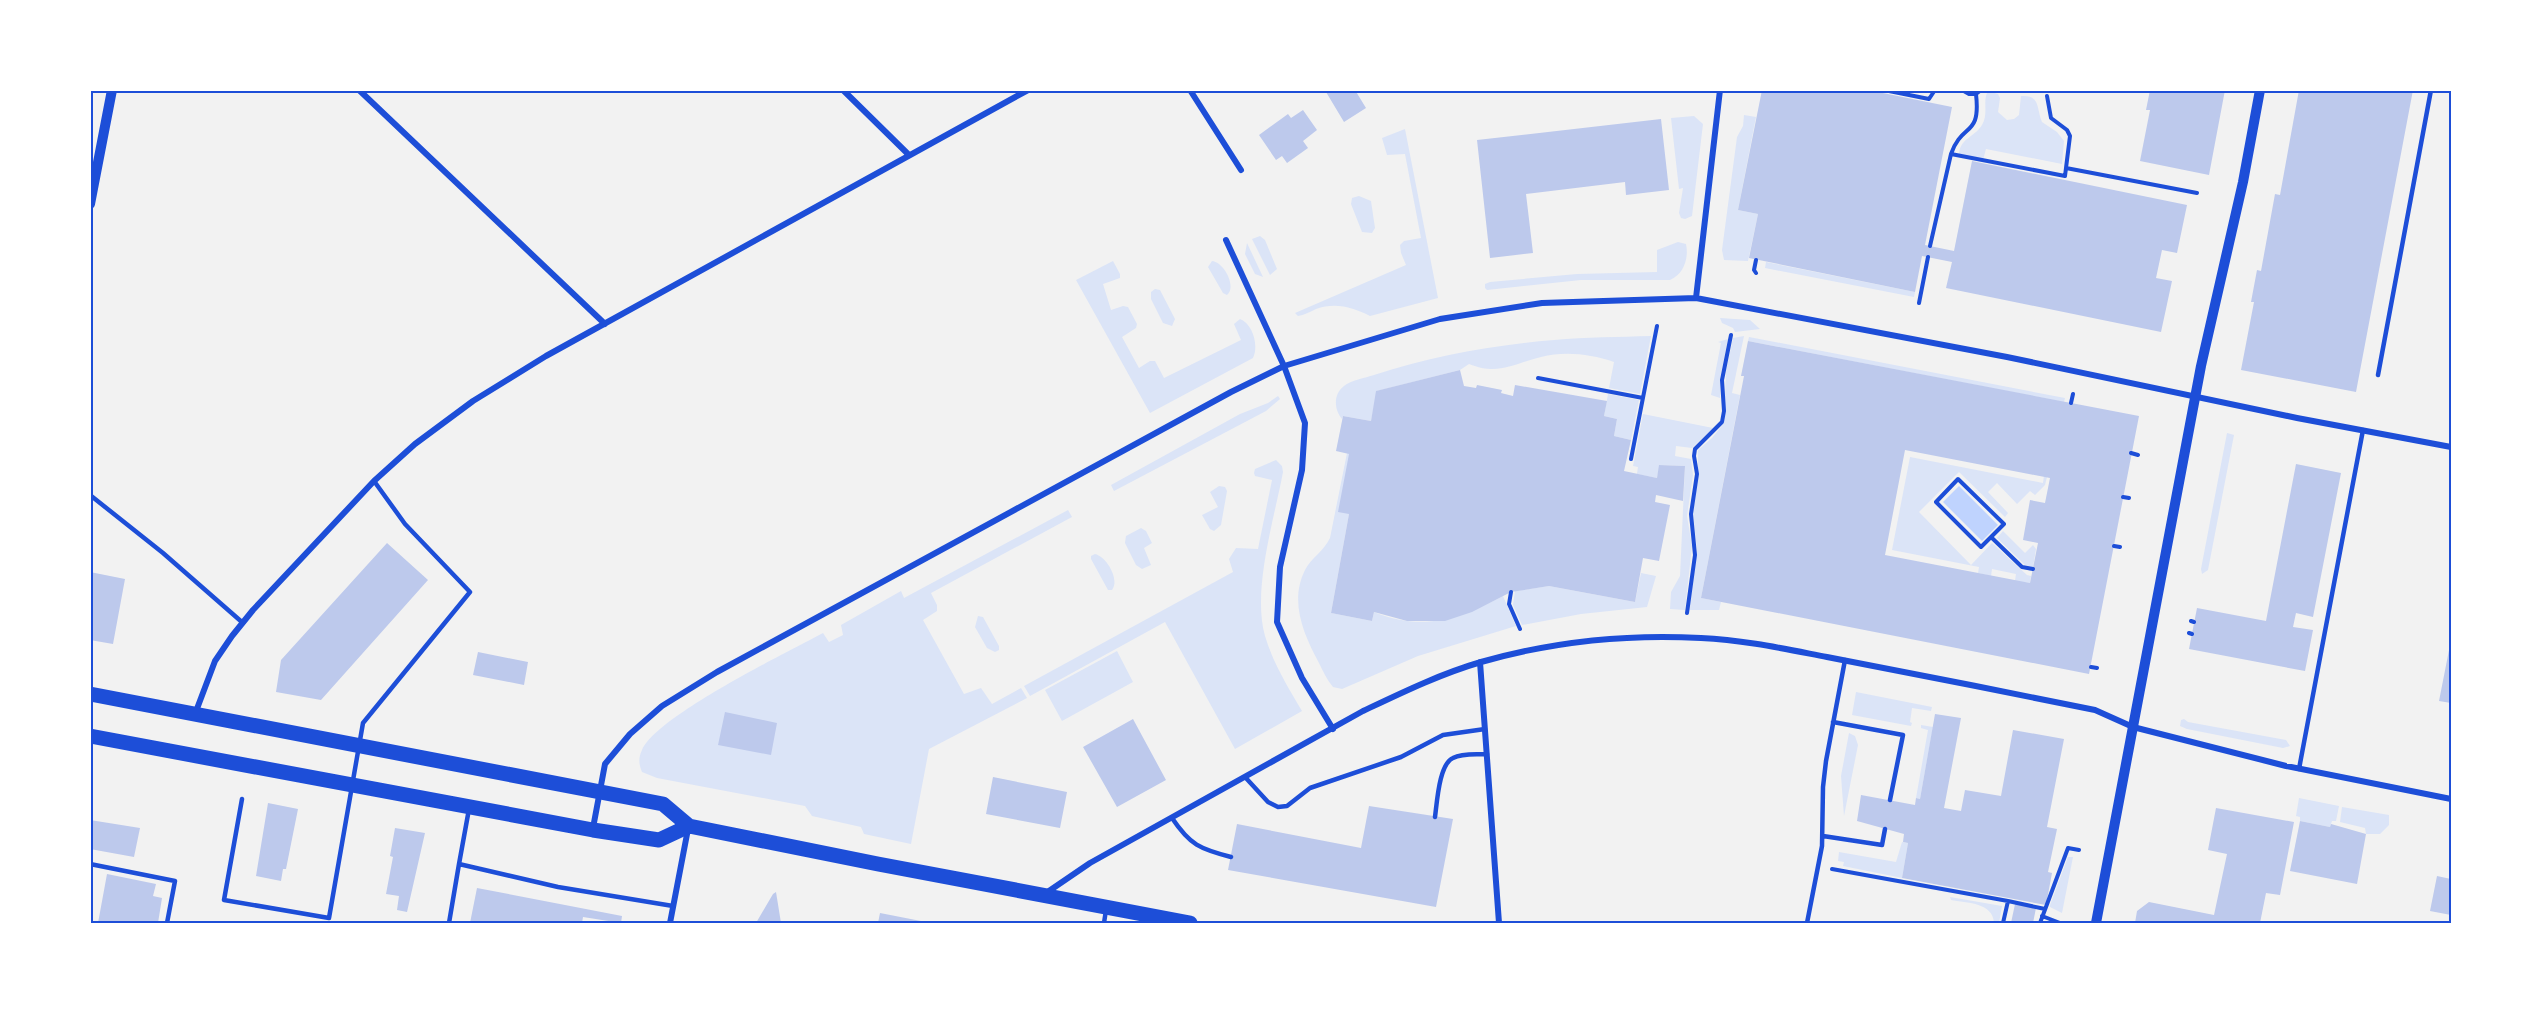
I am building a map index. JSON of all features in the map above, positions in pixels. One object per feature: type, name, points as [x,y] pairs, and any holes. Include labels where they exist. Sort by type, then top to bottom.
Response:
[{"type":"main road","points":[[90,694],[663,804],[688,826],[1042,896],[1105,915],[1190,923]]},
{"type":"main road","points":[[90,736],[593,830],[659,840],[688,826]]},
{"type":"street","points":[[90,204],[112,90]]},
{"type":"street","points":[[360,90],[605,324]]},
{"type":"street","points":[[843,90],[909,154]]},
{"type":"street","points":[[195,714],[215,662],[243,624],[374,481],[415,444],[473,401],[546,356],[1028,90]]},
{"type":"street","points":[[1190,90],[1241,170]]},
{"type":"street","points":[[1696,298],[1720,90]]},
{"type":"street","points":[[2096,923],[2195,396],[2260,90]]},
{"type":"street","points":[[1226,240],[1284,366],[1305,423],[1302,470],[1280,567],[1277,622],[1302,678],[1333,729]]},
{"type":"street","points":[[593,830],[605,764],[630,734],[662,706],[717,672],[1231,392],[1284,366],[1440,319],[1542,303],[1696,298],[2007,357],[2451,447]]},
{"type":"street","points":[[1042,896],[1090,862],[1363,711],[1410,688],[1480,662],[1569,644],[1650,638],[1701,638],[1758,643],[2095,710],[2133,727],[2299,769],[2451,799]]},
{"type":"street","points":[[1480,662],[1499,923]]},
{"type":"street","points":[[670,923],[688,826]]},
{"type":"lane","points":[[2104,90],[2119,90]]},
{"type":"lane","points":[[2378,375],[2431,90]]},
{"type":"lane","points":[[2299,769],[2363,430]]},
{"type":"lane","points":[[242,799],[224,900],[329,918],[363,723],[470,592],[405,524],[374,481]]},
{"type":"lane","points":[[90,495],[163,553],[243,624]]},
{"type":"lane","points":[[1808,923],[1823,836],[1823,788],[1845,660]]},
{"type":"lane","points":[[1833,722],[1903,735],[1890,800]]},
{"type":"lane","points":[[1245,777],[1268,802],[1278,807],[1287,806],[1310,788],[1401,757],[1443,735],[1485,729]]},
{"type":"lane","points":[[1435,817],[1443,769],[1448,760],[1460,756],[1487,754]]},
{"type":"lane","points":[[449,923],[469,807]]},
{"type":"lane","points":[[1172,818],[1191,842],[1203,850],[1231,857]]},
{"type":"lane","points":[[1823,836],[1882,846],[1885,829]]},
{"type":"lane","points":[[90,864],[175,881],[167,923]]},
{"type":"lane","points":[[459,864],[558,887],[673,906]]},
{"type":"path","points":[[1884,90],[1929,99],[1935,90]]},
{"type":"path","points":[[1962,90],[1969,94],[1976,94],[1981,90]]},
{"type":"path","points":[[1930,246],[1954,144],[1973,126],[1978,117],[1976,94]]},
{"type":"path","points":[[1951,154],[2065,176],[2070,136],[2067,130],[2051,118],[2046,96]]},
{"type":"path","points":[[2066,168],[2197,193]]},
{"type":"path","points":[[1919,303],[1928,257]]},
{"type":"path","points":[[1756,260],[1754,270],[1756,273]]},
{"type":"path","points":[[1631,459],[1657,326]]},
{"type":"path","points":[[1687,613],[1695,555],[1691,514],[1697,474],[1695,449],[1722,422],[1724,411],[1722,380],[1731,335]]},
{"type":"path","points":[[1538,378],[1643,398]]},
{"type":"path","points":[[2071,403],[2073,394]]},
{"type":"path","points":[[2132,453],[2138,454]]},
{"type":"path","points":[[1958,479],[2004,524],[1991,537],[1981,547],[1936,502],[1958,479]]},
{"type":"path","points":[[2123,497],[2129,498]]},
{"type":"path","points":[[1991,537],[2022,567],[2032,569]]},
{"type":"path","points":[[2114,546],[2120,547]]},
{"type":"path","points":[[1511,592],[1509,604],[1521,629]]},
{"type":"path","points":[[2091,667],[2097,668]]},
{"type":"path","points":[[2040,923],[2068,848],[2079,850]]},
{"type":"path","points":[[1833,869],[2045,909]]},
{"type":"path","points":[[2003,923],[2007,901]]},
{"type":"path","points":[[2042,916],[2060,923]]},
{"type":"shaded area","points":[[1988,91],[1998,94],[2000,98],[1998,112],[2007,120],[2019,115],[2021,96],[2035,100],[2042,122],[2057,132],[2064,141],[2062,164],[1986,149],[1983,160],[1959,156],[1961,145],[1979,129],[1984,121]]},
{"type":"shaded area","points":[[1744,115],[1756,117],[1738,210],[1758,214],[1748,261],[1724,260],[1722,250],[1737,137],[1743,126]]},
{"type":"shaded area","points":[[1694,116],[1703,124],[1692,216],[1685,219],[1681,218],[1679,213],[1683,188],[1679,189],[1671,118]]},
{"type":"shaded area","points":[[1405,129],[1438,298],[1370,316],[1350,308],[1330,306],[1298,316],[1295,313],[1406,265],[1400,245],[1404,241],[1421,238],[1405,154],[1387,155],[1382,138]]},
{"type":"shaded area","points":[[1359,196],[1371,201],[1375,228],[1372,233],[1362,232],[1351,204],[1352,198]]},
{"type":"shaded area","points":[[1260,236],[1265,240],[1277,269],[1270,275],[1252,239]]},
{"type":"shaded area","points":[[1678,242],[1686,244],[1686,260],[1679,274],[1670,280],[1581,280],[1487,290],[1485,288],[1485,284],[1490,282],[1577,274],[1657,272],[1657,250]]},
{"type":"shaded area","points":[[1247,243],[1263,277],[1255,274],[1245,254]]},
{"type":"shaded area","points":[[1113,261],[1120,278],[1103,284],[1111,310],[1123,306],[1128,307],[1137,324],[1136,328],[1122,337],[1139,368],[1150,361],[1155,361],[1164,378],[1241,340],[1234,324],[1240,319],[1245,322],[1254,336],[1253,358],[1150,413],[1076,280]]},
{"type":"shaded area","points":[[1212,261],[1221,266],[1228,275],[1231,286],[1227,295],[1223,293],[1208,267]]},
{"type":"shaded area","points":[[1766,262],[1915,292],[1914,297],[1765,268]]},
{"type":"shaded area","points":[[1155,289],[1160,290],[1175,319],[1172,326],[1163,323],[1151,299],[1151,292]]},
{"type":"shaded area","points":[[1720,318],[1750,320],[1760,329],[1735,332],[1733,328],[1722,323]]},
{"type":"shaded area","points":[[1651,336],[1640,394],[1609,388],[1614,362],[1587,355],[1559,354],[1497,369],[1469,364],[1460,370],[1377,391],[1371,421],[1343,416],[1342,419],[1336,407],[1336,398],[1340,389],[1350,382],[1440,357],[1531,342]]},
{"type":"shaded area","points":[[1744,336],[1732,393],[1740,395],[1701,598],[1721,602],[1719,610],[1689,610],[1697,550],[1693,512],[1698,479],[1698,450],[1724,423],[1726,371],[1733,338]]},
{"type":"shaded area","points":[[1749,337],[2065,398],[2064,402],[1748,341]]},
{"type":"shaded area","points":[[1728,339],[1720,378],[1720,398],[1711,395],[1721,343],[1718,342]]},
{"type":"shaded area","points":[[1608,394],[1639,400],[1631,440],[1614,436],[1617,419],[1604,416]]},
{"type":"shaded area","points":[[1278,396],[1280,399],[1266,411],[1114,491],[1111,485],[1240,414],[1268,403]]},
{"type":"shaded area","points":[[1643,414],[1713,428],[1692,448],[1676,446],[1675,456],[1691,459],[1693,475],[1687,516],[1692,546],[1685,610],[1670,609],[1671,592],[1680,576],[1685,466],[1660,465],[1657,478],[1637,474],[1638,467],[1633,466]]},
{"type":"shaded area","points":[[2227,433],[2234,435],[2208,570],[2202,574],[2201,569]]},
{"type":"shaded area","points":[[1347,453],[1349,454],[1349,514],[1331,613],[1372,621],[1374,612],[1392,618],[1425,622],[1471,611],[1503,596],[1516,626],[1418,656],[1342,689],[1333,687],[1308,641],[1300,618],[1298,594],[1305,570],[1330,538]]},
{"type":"shaded area","points":[[1910,457],[2043,483],[2044,476],[2047,477],[2045,485],[2035,495],[2030,491],[2017,504],[1997,483],[1988,492],[2008,513],[2005,517],[1959,472],[1919,512],[1971,565],[1992,543],[2027,575],[2031,576],[2030,583],[2015,581],[2016,574],[1992,569],[1991,576],[1978,573],[1979,567],[1892,550]]},
{"type":"shaded area","points":[[1276,460],[1282,466],[1283,472],[1266,555],[1261,598],[1262,618],[1272,656],[1302,711],[1235,749],[1165,622],[1030,696],[1024,686],[1233,572],[1229,559],[1236,548],[1258,549],[1272,480],[1255,476],[1254,473],[1255,469]]},
{"type":"shaded area","points":[[1219,486],[1225,487],[1227,491],[1221,525],[1214,531],[1210,529],[1202,515],[1218,507],[1210,492]]},
{"type":"shaded area","points":[[1068,510],[1072,517],[931,593],[937,605],[937,611],[923,620],[964,694],[981,688],[992,704],[1021,688],[1027,698],[929,749],[911,844],[864,834],[861,827],[812,816],[805,806],[657,778],[642,772],[639,761],[642,750],[653,736],[671,720],[696,703],[823,633],[829,642],[843,635],[841,625],[901,591],[904,598]]},
{"type":"shaded area","points":[[1141,528],[1146,531],[1152,543],[1144,548],[1151,565],[1142,569],[1136,565],[1125,543],[1126,536]]},
{"type":"shaded area","points":[[2003,531],[2025,553],[2033,545],[2036,549],[2033,567],[2025,565],[1997,538]]},
{"type":"shaded area","points":[[1095,554],[1104,559],[1111,569],[1114,581],[1112,590],[1108,590],[1091,559],[1091,556]]},
{"type":"shaded area","points":[[1641,573],[1656,576],[1647,607],[1581,614],[1522,625],[1513,605],[1515,591],[1549,586],[1635,602]]},
{"type":"shaded area","points":[[978,616],[983,617],[999,650],[995,652],[987,648],[975,627]]},
{"type":"shaded area","points":[[1117,651],[1133,682],[1062,721],[1045,690]]},
{"type":"shaded area","points":[[1856,692],[1932,707],[1931,711],[1912,708],[1911,726],[1852,715]]},
{"type":"shaded area","points":[[2181,720],[2188,722],[2286,740],[2290,746],[2283,748],[2187,729],[2180,726]]},
{"type":"shaded area","points":[[1921,725],[1933,727],[1920,799],[1916,798],[1928,730],[1921,728]]},
{"type":"shaded area","points":[[1849,733],[1855,736],[1858,745],[1844,816],[1841,776]]},
{"type":"shaded area","points":[[2299,798],[2339,806],[2336,821],[2332,821],[2330,827],[2300,821],[2300,817],[2296,816]]},
{"type":"shaded area","points":[[2342,807],[2389,815],[2389,825],[2380,834],[2366,834],[2365,828],[2340,822]]},
{"type":"shaded area","points":[[1902,842],[1908,843],[1902,878],[1843,866],[1844,862],[1838,861],[1839,852],[1896,862]]},
{"type":"shaded area","points":[[2068,857],[2073,857],[2062,913],[2050,905]]},
{"type":"shaded area","points":[[1950,897],[2002,906],[1999,923],[1994,923],[1989,911],[1984,907],[1951,900]]},
{"type":"water","points":[[1959,486],[1998,525],[1982,541],[1943,502]]},
{"type":"building","points":[[1355,90],[1366,108],[1344,122],[1326,92]]},
{"type":"building","points":[[1762,90],[1868,90],[1952,107],[1925,245],[1954,251],[1972,161],[2187,205],[2177,253],[2162,250],[2156,278],[2172,281],[2161,332],[1946,288],[1952,262],[1922,256],[1915,292],[1749,258],[1758,214],[1738,210]]},
{"type":"building","points":[[2150,90],[2225,90],[2209,175],[2140,161],[2150,110],[2146,110]]},
{"type":"building","points":[[2299,90],[2413,90],[2356,392],[2241,370],[2254,302],[2251,302],[2257,270],[2261,271],[2275,194],[2280,195]]},
{"type":"building","points":[[1303,110],[1317,130],[1303,141],[1308,148],[1287,163],[1282,156],[1276,160],[1259,135],[1288,114],[1291,118]]},
{"type":"building","points":[[1661,119],[1669,190],[1626,195],[1625,182],[1526,194],[1533,253],[1490,258],[1477,140]]},
{"type":"building","points":[[1748,341],[2139,416],[2089,674],[1701,598],[1744,376],[1741,376]],"holes":[[[1905,450],[2050,478],[2045,503],[2030,500],[2023,540],[2038,543],[2030,583],[1885,555]]]},
{"type":"building","points":[[1460,370],[1464,386],[1476,388],[1477,385],[1502,390],[1501,393],[1513,396],[1515,385],[1607,401],[1604,416],[1617,419],[1614,436],[1631,440],[1624,471],[1657,478],[1659,465],[1685,466],[1683,501],[1656,495],[1655,502],[1670,505],[1659,561],[1643,558],[1635,602],[1549,586],[1511,592],[1472,612],[1445,621],[1407,621],[1374,612],[1372,621],[1331,613],[1349,514],[1338,512],[1349,454],[1336,451],[1343,416],[1371,421],[1376,391]]},
{"type":"building","points":[[2296,464],[2341,473],[2313,617],[2296,613],[2293,627],[2313,630],[2305,671],[2189,649],[2197,608],[2266,621]]},
{"type":"building","points":[[387,543],[428,580],[321,700],[276,692],[281,660]]},
{"type":"building","points":[[90,572],[125,579],[113,644],[90,640]]},
{"type":"building","points":[[2451,645],[2451,703],[2439,701]]},
{"type":"building","points":[[478,652],[528,662],[524,685],[473,675]]},
{"type":"building","points":[[725,712],[777,723],[771,755],[718,745]]},
{"type":"building","points":[[1935,714],[1961,718],[1944,808],[1961,811],[1965,790],[2001,796],[2013,730],[2064,739],[2047,827],[2057,829],[2048,872],[2052,873],[2046,905],[1902,878],[1908,843],[1903,842],[1904,834],[1857,821],[1861,795],[1915,805],[1916,798],[1920,799]]},
{"type":"building","points":[[1133,719],[1166,780],[1117,807],[1083,747]]},
{"type":"building","points":[[993,777],[1067,792],[1060,828],[986,814]]},
{"type":"building","points":[[268,803],[298,809],[286,869],[283,869],[281,881],[256,876]]},
{"type":"building","points":[[1369,806],[1453,819],[1436,907],[1228,870],[1237,824],[1361,848]]},
{"type":"building","points":[[2216,808],[2294,822],[2280,895],[2266,893],[2260,923],[2135,923],[2137,911],[2149,902],[2214,915],[2227,854],[2208,850]]},
{"type":"building","points":[[90,820],[140,828],[134,857],[90,849]]},
{"type":"building","points":[[2300,821],[2330,827],[2331,824],[2366,834],[2357,884],[2290,871]]},
{"type":"building","points":[[395,828],[425,833],[407,912],[397,910],[399,896],[386,894],[393,857],[390,856]]},
{"type":"building","points":[[107,874],[156,884],[153,896],[162,898],[158,923],[98,923]]},
{"type":"building","points":[[2437,876],[2451,879],[2451,915],[2430,911]]},
{"type":"building","points":[[477,888],[622,916],[621,923],[583,917],[582,923],[470,923]]},
{"type":"building","points":[[776,892],[781,923],[756,923],[773,894]]},
{"type":"building","points":[[2015,904],[2036,908],[2033,923],[2011,923]]},
{"type":"building","points":[[880,913],[926,922],[926,923],[878,923]]}]
